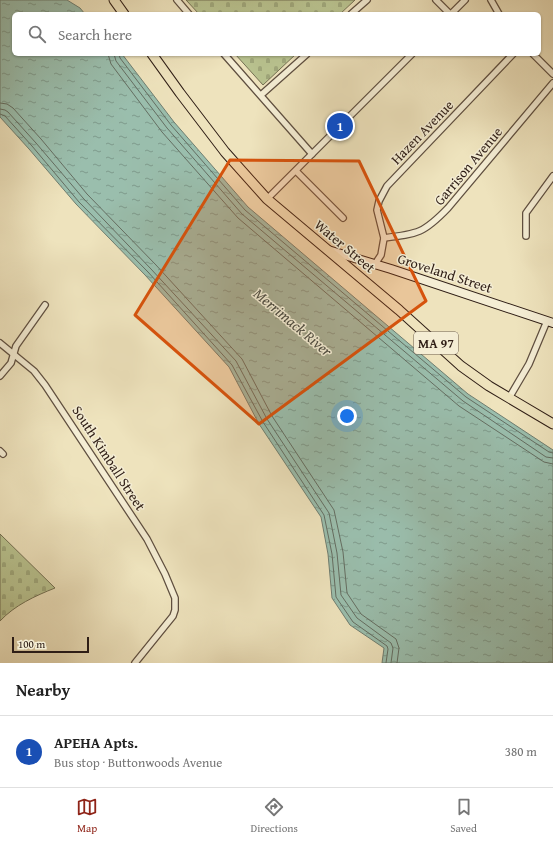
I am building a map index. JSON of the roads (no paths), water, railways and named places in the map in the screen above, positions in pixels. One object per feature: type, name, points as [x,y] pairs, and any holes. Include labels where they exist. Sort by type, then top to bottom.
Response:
[{"type":"main road","points":[[114,0],[123,12]]},
{"type":"main road","name":"Water Street","points":[[153,56],[225,152],[267,199],[462,366],[476,377],[553,424]]},
{"type":"main road","name":"Groveland Street","points":[[328,250],[550,322]]},
{"type":"street","points":[[177,0],[187,12]]},
{"type":"street","points":[[353,12],[367,0]]},
{"type":"street","points":[[436,0],[449,12]]},
{"type":"street","points":[[453,12],[465,0]]},
{"type":"street","points":[[491,0],[498,12]]},
{"type":"street","points":[[226,56],[312,154]]},
{"type":"street","points":[[261,95],[305,56]]},
{"type":"street","points":[[267,199],[410,56]]},
{"type":"street","name":"Hazen Avenue","points":[[384,238],[377,210],[379,201],[387,186],[511,56]]},
{"type":"street","points":[[535,56],[553,74]]},
{"type":"street","name":"Garrison Avenue","points":[[384,238],[417,233],[437,220],[553,83]]},
{"type":"street","points":[[296,171],[343,218]]},
{"type":"street","points":[[526,236],[526,213],[553,176]]},
{"type":"street","points":[[375,264],[381,255],[384,238]]},
{"type":"street","points":[[0,376],[10,363],[16,346],[45,305]]},
{"type":"street","points":[[509,398],[529,364],[550,322]]},
{"type":"street","name":"South Kimball Street","points":[[0,343],[34,371],[45,385],[147,539],[172,589],[176,602],[173,616],[135,663]]},
{"type":"water","name":"Merrimack River","points":[[0,0],[67,0],[80,8],[83,12],[12,12],[12,56],[124,56],[174,122],[248,207],[468,394],[553,450],[553,663],[382,663],[384,648],[350,625],[332,598],[328,554],[321,517],[259,424],[229,367],[145,275],[76,204],[0,117]]},
{"type":"place","name":"APEHA Apts.","points":[[340,126]]}]
